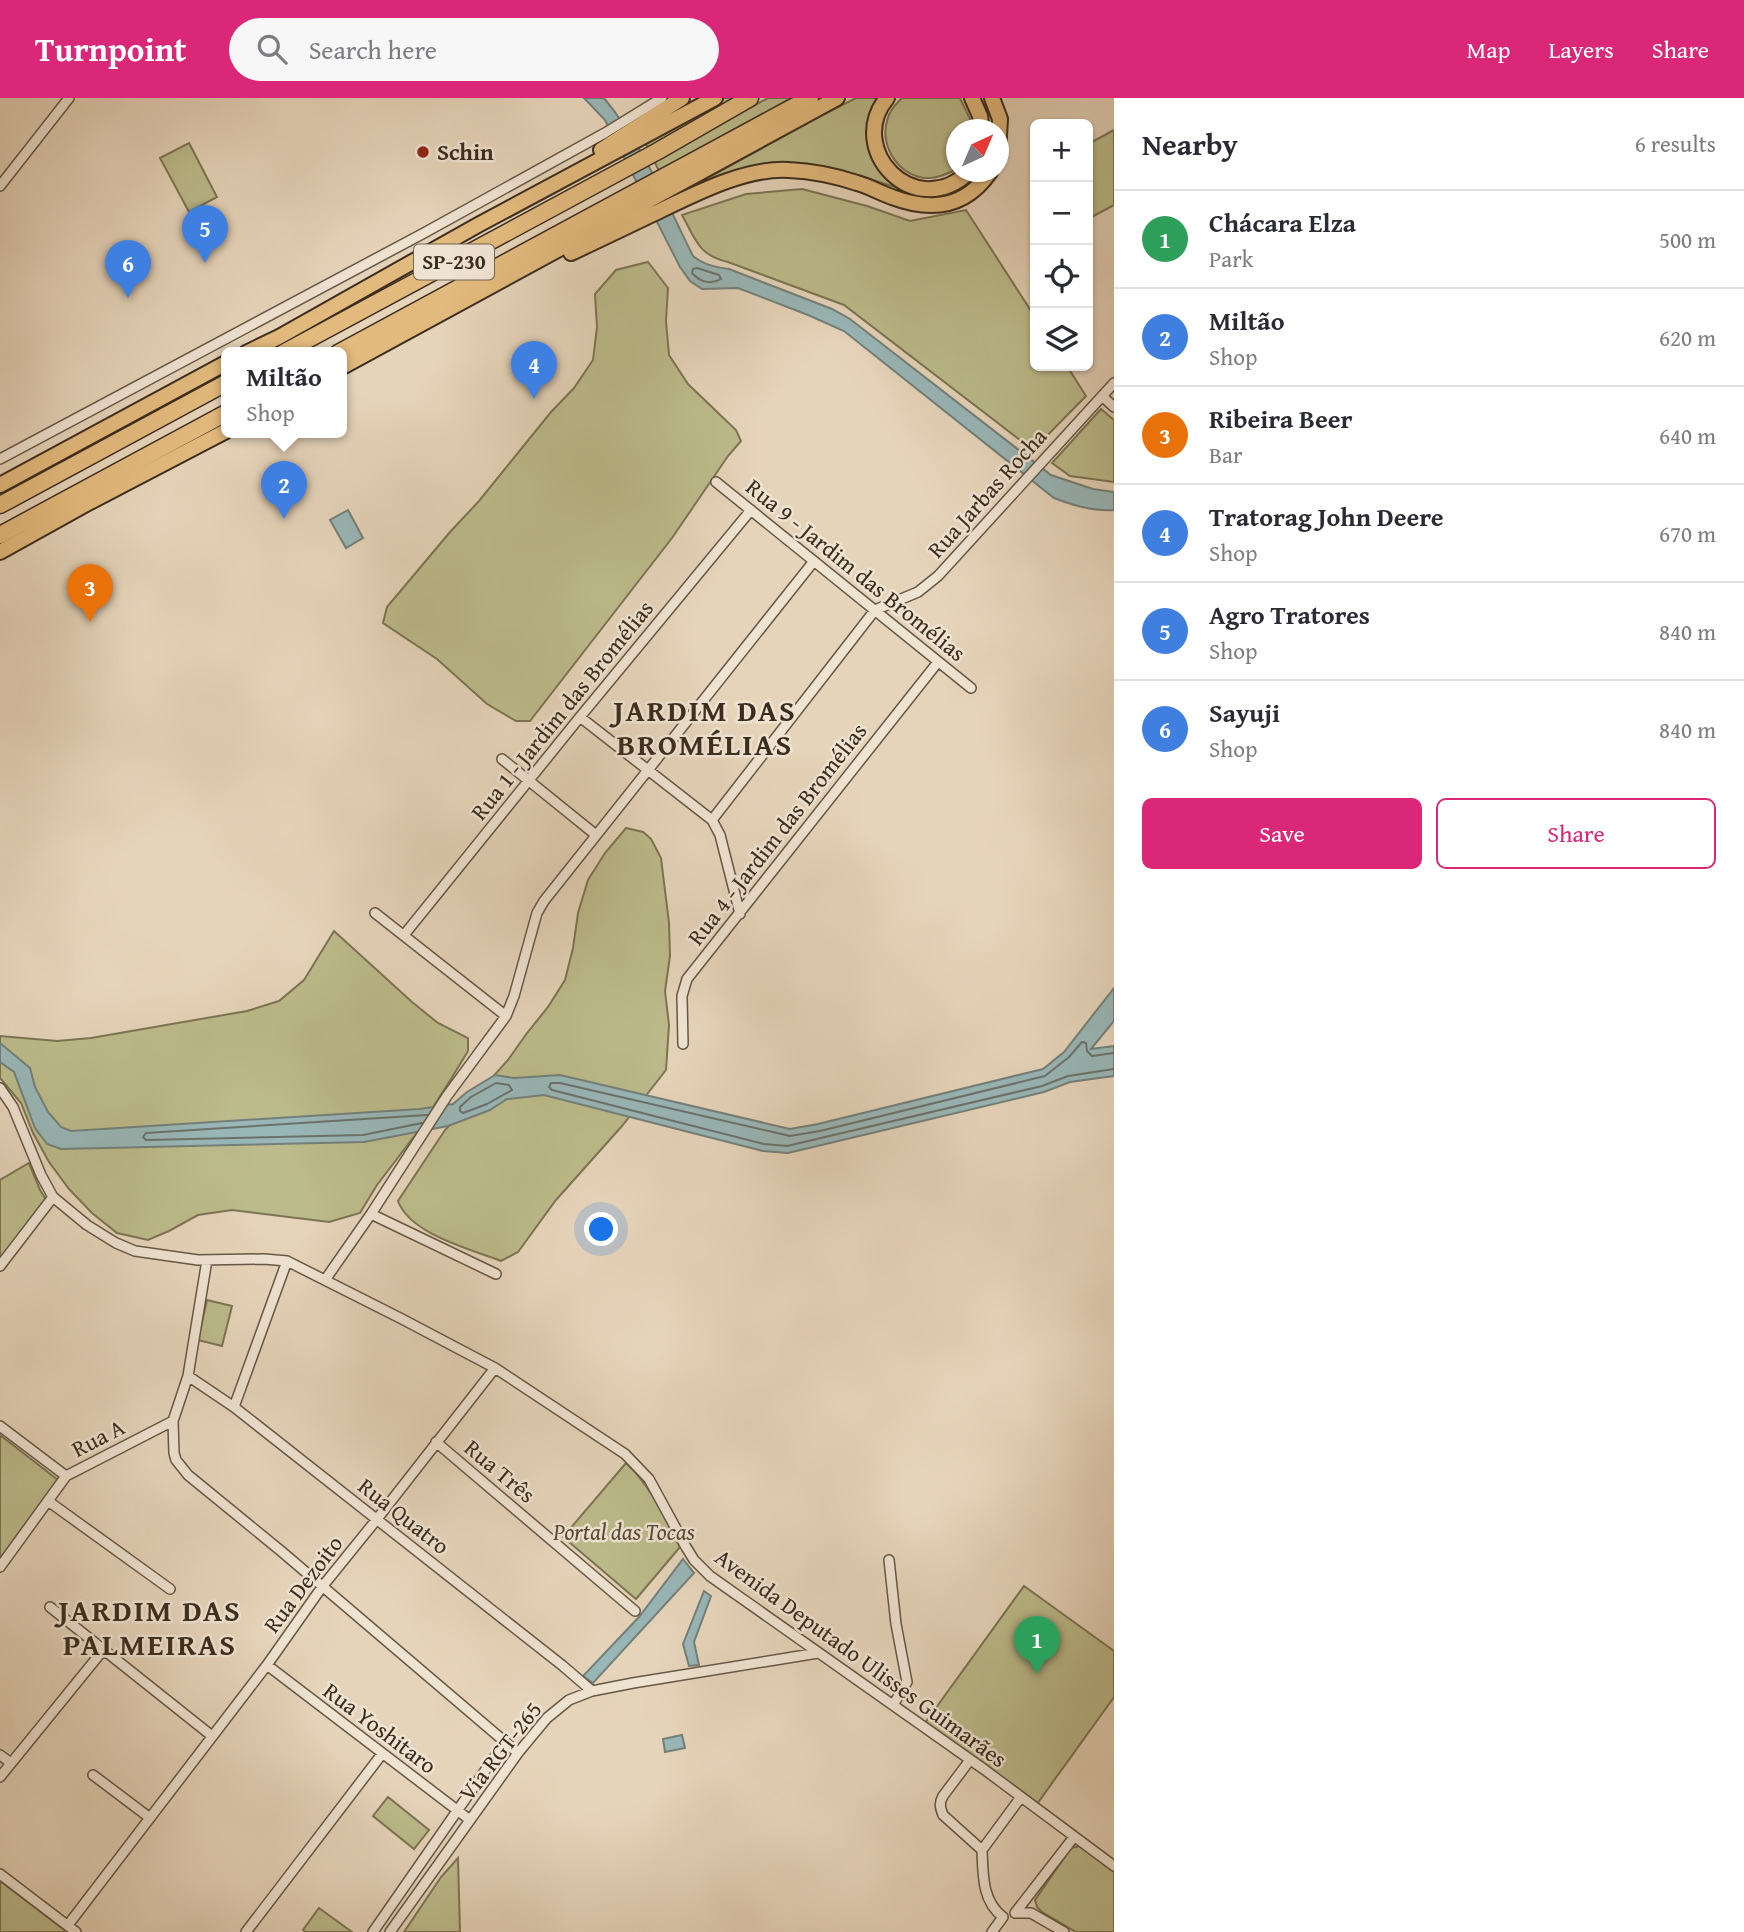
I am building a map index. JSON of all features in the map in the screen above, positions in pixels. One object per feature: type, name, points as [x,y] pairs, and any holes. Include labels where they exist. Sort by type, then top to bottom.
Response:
[{"type":"highway","name":"SP-230","points":[[294,347],[658,151],[750,98]]},
{"type":"highway","name":"SP-230","points":[[347,349],[645,203],[675,179],[810,98]]},
{"type":"highway","points":[[188,403],[221,373]]},
{"type":"highway","points":[[0,505],[221,386]]},
{"type":"highway","points":[[0,534],[221,416]]},
{"type":"highway","points":[[184,436],[221,423]]},
{"type":"main road","points":[[258,347],[478,225],[682,98]]},
{"type":"main road","points":[[643,124],[715,98]]},
{"type":"main road","points":[[675,179],[837,98]]},
{"type":"main road","points":[[887,98],[875,120],[875,142],[884,164],[896,178],[909,186],[927,190],[954,182]]},
{"type":"main road","points":[[972,98],[980,119]]},
{"type":"main road","points":[[992,98],[1000,119]]},
{"type":"main road","points":[[347,364],[645,203],[683,200],[741,176],[787,169],[858,183],[917,205],[939,205],[958,200],[977,189],[982,182]]},
{"type":"main road","points":[[0,485],[221,366]]},
{"type":"main road","points":[[0,552],[221,434]]},
{"type":"street","points":[[0,186],[69,98]]},
{"type":"street","points":[[643,124],[662,98]]},
{"type":"street","points":[[0,459],[424,233],[611,142]]},
{"type":"street","name":"Rua Jarbas Rocha","points":[[875,610],[912,595],[931,583],[1114,383]]},
{"type":"street","points":[[1102,396],[1114,407]]},
{"type":"street","name":"Rua 9 - Jardim das Bromélias","points":[[716,482],[971,688]]},
{"type":"street","name":"Rua 1 - Jardim das Bromélias","points":[[404,935],[751,510]]},
{"type":"street","points":[[325,1280],[447,1096],[506,1016],[537,913],[549,895],[814,561]]},
{"type":"street","points":[[712,820],[875,610]]},
{"type":"street","name":"Rua 4 - Jardim das Bromélias","points":[[683,1044],[684,985],[691,974],[938,662]]},
{"type":"street","points":[[580,717],[712,820],[720,835],[740,914]]},
{"type":"street","points":[[502,759],[596,835]]},
{"type":"street","points":[[375,913],[506,1016]]},
{"type":"street","name":"Avenida Deputado Ulisses Guimarães","points":[[0,1088],[13,1107],[53,1197],[87,1225],[125,1248],[135,1251],[207,1260],[287,1261],[495,1368],[625,1454],[649,1479],[686,1547],[704,1571],[1114,1866]]},
{"type":"street","points":[[0,1266],[53,1197]]},
{"type":"street","points":[[371,1214],[496,1274]]},
{"type":"street","points":[[207,1260],[188,1376],[173,1421],[176,1460],[188,1475],[517,1753]]},
{"type":"street","points":[[234,1407],[287,1261]]},
{"type":"street","name":"Rua Dezoito","points":[[72,1929],[150,1818],[267,1665],[322,1587],[495,1368]]},
{"type":"street","name":"Rua Quatro","points":[[188,1376],[234,1407],[592,1691]]},
{"type":"street","name":"Rua A","points":[[0,1567],[66,1476],[173,1421]]},
{"type":"street","points":[[0,1426],[66,1476]]},
{"type":"street","name":"Rua Três","points":[[436,1442],[635,1611]]},
{"type":"street","points":[[48,1501],[170,1589]]},
{"type":"street","points":[[889,1560],[906,1682],[893,1705]]},
{"type":"street","points":[[50,1607],[212,1737]]},
{"type":"street","points":[[0,1777],[104,1649]]},
{"type":"street","name":"Via RGT-265","points":[[390,1932],[517,1753],[559,1707],[592,1691],[818,1653]]},
{"type":"street","name":"Rua Yoshitaro","points":[[267,1665],[470,1820]]},
{"type":"street","points":[[373,1932],[505,1742]]},
{"type":"street","points":[[0,1755],[11,1763]]},
{"type":"street","points":[[246,1932],[382,1755]]},
{"type":"street","points":[[970,1760],[940,1802],[940,1808],[943,1815],[982,1850]]},
{"type":"street","points":[[93,1775],[150,1818]]},
{"type":"street","points":[[1003,1917],[988,1900],[982,1850],[1021,1797]]},
{"type":"street","points":[[1015,1913],[1074,1837]]},
{"type":"street","points":[[0,1874],[72,1929]]},
{"type":"street","points":[[992,1932],[1003,1917],[1026,1912],[1064,1932]]},
{"type":"green space","points":[[724,98],[741,98],[648,148],[644,141]]},
{"type":"green space","points":[[768,98],[791,98],[659,171],[654,161]]},
{"type":"green space","points":[[856,98],[877,98],[867,124],[868,147],[879,168],[898,188],[831,168],[795,165],[740,173],[688,189],[813,120]]},
{"type":"green space","points":[[902,98],[960,98],[970,119],[946,119],[946,174],[919,177],[894,160],[889,151],[885,131],[889,114]]},
{"type":"green space","points":[[1114,130],[1114,205],[1093,216],[1093,182],[1093,141]]},
{"type":"green space","points":[[189,143],[217,197],[189,212],[160,158]]},
{"type":"green space","points":[[802,189],[867,206],[910,221],[966,210],[1030,309],[1030,371],[1070,371],[1086,396],[1033,450],[844,305],[718,259],[704,251],[682,215],[746,194]]},
{"type":"green space","points":[[648,262],[668,288],[666,321],[669,355],[688,384],[736,430],[741,441],[672,538],[530,721],[516,721],[487,704],[437,659],[383,623],[387,607],[574,388],[593,360],[597,327],[595,294],[616,270]]},
{"type":"green space","points":[[1101,409],[1114,420],[1114,482],[1070,476],[1052,463]]},
{"type":"green space","points":[[626,828],[643,832],[651,839],[661,858],[670,956],[665,991],[669,1025],[666,1070],[622,1126],[556,1200],[518,1252],[501,1261],[428,1231],[405,1213],[398,1201],[445,1130],[508,1060],[565,980],[578,913],[588,880],[605,853]]},
{"type":"green space","points":[[334,931],[438,1023],[468,1038],[468,1051],[451,1079],[360,1213],[329,1222],[232,1210],[198,1215],[148,1240],[117,1233],[92,1213],[69,1189],[49,1162],[21,1103],[0,1078],[0,1036],[57,1041],[91,1038],[247,1011],[279,1001],[304,980]]},
{"type":"green space","points":[[29,1163],[47,1201],[0,1261],[0,1180]]},
{"type":"green space","points":[[207,1300],[232,1306],[222,1346],[198,1340]]},
{"type":"green space","points":[[0,1435],[58,1480],[0,1559]]},
{"type":"green space","name":"Portal das Tocas","points":[[626,1463],[650,1492],[680,1547],[636,1599],[563,1537]]},
{"type":"green space","points":[[1024,1586],[1114,1651],[1114,1697],[1037,1804],[925,1723]]},
{"type":"green space","points":[[388,1797],[429,1830],[414,1849],[373,1816]]},
{"type":"green space","points":[[1080,1846],[1114,1871],[1114,1932],[1076,1932],[1037,1907],[1035,1900],[1071,1848]]},
{"type":"green space","points":[[458,1858],[460,1932],[404,1932],[441,1877]]},
{"type":"green space","points":[[0,1881],[67,1932],[0,1932]]},
{"type":"green space","points":[[319,1908],[352,1932],[303,1930]]},
{"type":"water","points":[[584,98],[604,98],[618,116],[653,174],[693,256],[706,264],[729,269],[832,309],[850,319],[1051,475],[1093,489],[1114,492],[1114,510],[1091,509],[1054,498],[844,331],[738,288],[702,289],[690,281],[680,267],[605,120]]},
{"type":"water","points":[[348,510],[363,538],[346,548],[330,520]]},
{"type":"water","points":[[1114,988],[1114,1021],[1091,1049],[1114,1046],[1114,1076],[1070,1082],[1044,1092],[788,1153],[763,1151],[544,1095],[507,1099],[490,1110],[448,1126],[364,1142],[61,1149],[47,1144],[35,1128],[14,1072],[0,1062],[0,1043],[30,1068],[35,1087],[48,1112],[61,1127],[71,1131],[420,1109],[453,1104],[495,1075],[514,1078],[560,1075],[790,1129],[1043,1069],[1064,1052]]},
{"type":"water","points":[[683,1559],[694,1573],[593,1683],[583,1676],[639,1617]]},
{"type":"water","points":[[704,1591],[711,1596],[694,1642],[699,1665],[689,1666],[683,1644]]},
{"type":"water","points":[[682,1735],[685,1748],[665,1752],[663,1739]]},
{"type":"place","name":"Schin","points":[[423,152]]},
{"type":"place","name":"Agro Tratores","points":[[205,263]]},
{"type":"place","name":"Sayuji","points":[[128,298]]},
{"type":"place","name":"Tratorag John Deere","points":[[534,399]]},
{"type":"place","name":"Miltão","points":[[284,519]]},
{"type":"place","name":"Ribeira Beer","points":[[90,622]]},
{"type":"place","name":"Chácara Elza","points":[[1037,1674]]},
{"type":"district","name":"JARDIM DAS BROMÉLIAS","points":[[705,728]]},
{"type":"district","name":"JARDIM DAS PALMEIRAS","points":[[150,1628]]}]
